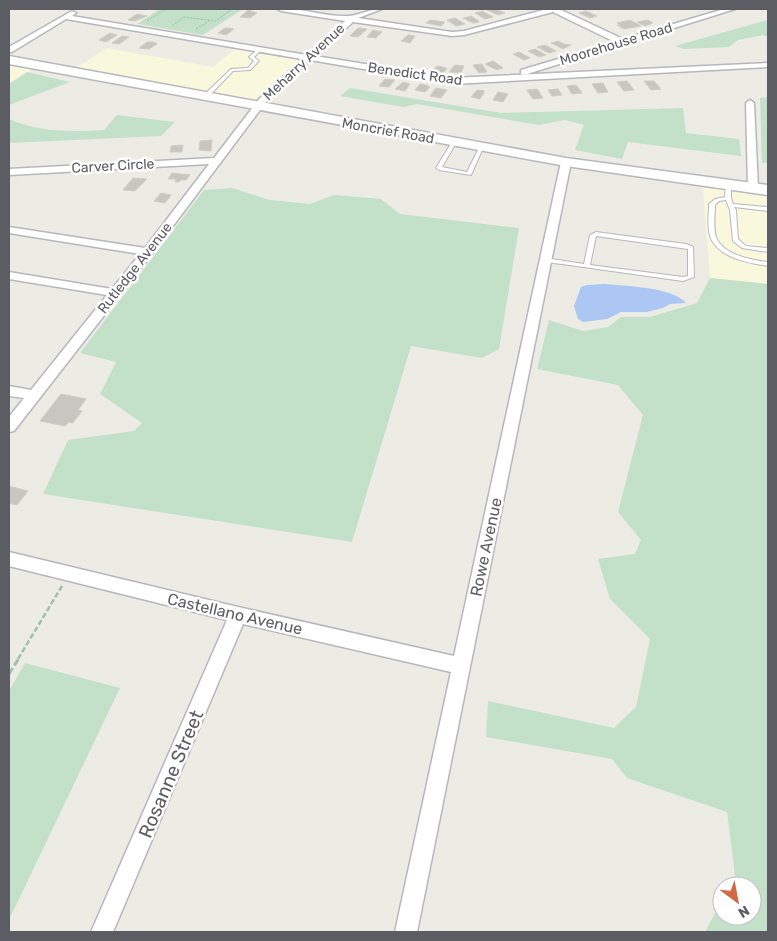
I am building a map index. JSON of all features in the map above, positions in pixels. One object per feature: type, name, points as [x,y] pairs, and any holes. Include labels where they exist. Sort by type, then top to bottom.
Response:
[{"type":"main road","name":"Moncrief Road","points":[[9,60],[481,148],[566,162],[729,196],[761,189]]},
{"type":"street","points":[[9,50],[79,9]]},
{"type":"street","points":[[281,9],[458,34],[554,9],[622,42]]},
{"type":"street","name":"Meharry Avenue","points":[[259,107],[263,100],[350,19],[378,9]]},
{"type":"street","name":"Moorehouse Road","points":[[501,79],[732,9]]},
{"type":"street","name":"Benedict Road","points":[[65,17],[446,81],[768,65]]},
{"type":"street","points":[[750,103],[761,189]]},
{"type":"street","name":"Rutledge Avenue","points":[[9,426],[148,252],[259,107]]},
{"type":"street","name":"Carver Circle","points":[[9,172],[218,160]]},
{"type":"street","name":"Rowe Avenue","points":[[406,932],[566,162]]},
{"type":"street","points":[[9,230],[148,252]]},
{"type":"street","points":[[9,275],[115,293]]},
{"type":"street","points":[[9,391],[33,396]]},
{"type":"street","name":"Castellano Avenue","points":[[9,559],[238,616],[461,666]]},
{"type":"street","name":"Rosanne Street","points":[[102,932],[238,616]]},
{"type":"lane","points":[[205,97],[232,70],[249,69],[257,61],[251,56],[259,50]]},
{"type":"lane","points":[[454,143],[439,168],[469,174],[481,148]]},
{"type":"lane","points":[[729,196],[735,240],[744,247],[768,250]]},
{"type":"lane","points":[[768,209],[729,196],[712,204],[713,237],[717,244],[742,259],[768,264]]},
{"type":"lane","points":[[545,260],[588,266],[683,279],[690,277],[691,248],[596,234],[592,235],[588,266]]},
{"type":"path","points":[[143,23],[166,9]]},
{"type":"path","points":[[169,28],[184,17],[216,21],[232,9]]},
{"type":"path","points":[[9,674],[69,574]]},
{"type":"shaded area","points":[[160,9],[243,9],[203,35],[137,24]]},
{"type":"shaded area","points":[[768,20],[768,37],[763,35],[738,40],[729,47],[684,49],[675,46]]},
{"type":"shaded area","points":[[107,48],[213,67],[236,48],[303,59],[257,102],[74,69]]},
{"type":"shaded area","points":[[9,64],[32,69],[9,84]]},
{"type":"shaded area","points":[[27,72],[70,82],[9,105],[9,84]]},
{"type":"shaded area","points":[[350,88],[501,113],[683,108],[686,133],[739,139],[741,156],[628,142],[622,159],[575,150],[584,125],[565,120],[539,125],[417,104],[403,107],[340,96]]},
{"type":"shaded area","points":[[768,97],[768,163],[762,163],[760,98]]},
{"type":"shaded area","points":[[117,115],[175,122],[161,136],[9,143],[9,119],[43,129],[92,131],[104,130]]},
{"type":"shaded area","points":[[703,187],[768,195],[768,284],[710,278]]},
{"type":"shaded area","points":[[232,188],[270,200],[310,204],[334,195],[381,199],[400,214],[519,228],[499,349],[482,358],[411,346],[352,542],[43,494],[68,440],[134,431],[142,423],[100,394],[116,362],[80,353],[204,190]]},
{"type":"shaded area","points":[[710,278],[768,284],[768,932],[705,932],[712,919],[712,926],[762,926],[762,876],[734,876],[727,812],[627,778],[612,759],[486,737],[488,701],[614,728],[636,707],[650,639],[610,599],[598,559],[635,554],[641,540],[618,512],[643,415],[618,385],[537,369],[549,320],[583,331],[608,327],[621,317],[650,317],[697,303]]},
{"type":"shaded area","points":[[25,663],[120,688],[9,920],[9,691]]},
{"type":"water","points":[[604,284],[660,290],[680,298],[686,303],[670,304],[647,312],[621,312],[607,319],[583,322],[578,319],[574,306],[581,287]]},
{"type":"building","points":[[496,9],[505,13],[498,15],[487,10]]},
{"type":"building","points":[[248,10],[257,13],[250,18],[240,17]]},
{"type":"building","points":[[482,11],[493,17],[485,19],[475,13]]},
{"type":"building","points":[[586,11],[597,16],[590,18],[579,13]]},
{"type":"building","points":[[137,14],[147,16],[134,21],[128,20]]},
{"type":"building","points":[[471,16],[479,22],[473,23],[463,18]]},
{"type":"building","points":[[455,18],[465,24],[456,26],[447,20]]},
{"type":"building","points":[[430,20],[445,22],[441,26],[426,23]]},
{"type":"building","points":[[630,20],[641,26],[624,29],[617,25],[620,25],[617,23]]},
{"type":"building","points":[[648,20],[653,23],[645,26],[637,22]]},
{"type":"building","points":[[225,28],[234,29],[226,35],[218,33]]},
{"type":"building","points":[[358,28],[367,29],[358,37],[350,36]]},
{"type":"building","points":[[373,30],[382,32],[376,38],[367,37]]},
{"type":"building","points":[[110,33],[117,35],[106,42],[99,40]]},
{"type":"building","points":[[408,35],[415,36],[410,43],[401,41]]},
{"type":"building","points":[[122,36],[129,37],[119,44],[112,43]]},
{"type":"building","points":[[558,41],[571,45],[563,49],[551,43]]},
{"type":"building","points":[[147,42],[157,44],[149,49],[139,48]]},
{"type":"building","points":[[545,45],[556,51],[549,53],[537,47]]},
{"type":"building","points":[[535,49],[546,55],[539,57],[528,51]]},
{"type":"building","points":[[519,52],[530,58],[524,60],[513,54]]},
{"type":"building","points":[[493,61],[503,68],[497,70],[485,64]]},
{"type":"building","points":[[482,64],[487,72],[479,73],[473,65]]},
{"type":"building","points":[[455,65],[464,66],[461,73],[449,72]]},
{"type":"building","points":[[437,66],[447,68],[443,73],[432,71]]},
{"type":"building","points":[[385,79],[395,80],[389,87],[379,86]]},
{"type":"building","points":[[627,81],[634,90],[624,91],[617,82]]},
{"type":"building","points":[[644,81],[654,81],[661,89],[651,90]]},
{"type":"building","points":[[403,82],[410,84],[405,91],[395,89]]},
{"type":"building","points":[[603,83],[608,92],[598,93],[592,84]]},
{"type":"building","points":[[420,84],[430,87],[425,92],[415,90]]},
{"type":"building","points":[[575,85],[582,93],[572,94],[567,86]]},
{"type":"building","points":[[436,88],[447,90],[441,98],[430,96]]},
{"type":"building","points":[[537,89],[543,98],[533,99],[527,90]]},
{"type":"building","points":[[558,89],[562,95],[552,96],[548,90]]},
{"type":"building","points":[[477,90],[485,91],[480,99],[471,97]]},
{"type":"building","points":[[498,92],[508,94],[503,102],[493,100]]},
{"type":"building","points":[[212,140],[211,151],[199,150],[200,141]]},
{"type":"building","points":[[183,145],[182,152],[170,152],[171,146]]},
{"type":"building","points":[[172,173],[190,175],[186,180],[175,182],[176,179],[168,179]]},
{"type":"building","points":[[133,178],[147,179],[135,191],[123,190]]},
{"type":"building","points":[[161,193],[171,195],[165,203],[154,201]]},
{"type":"building","points":[[61,394],[86,399],[78,410],[82,411],[73,423],[69,422],[65,426],[40,421]]},
{"type":"building","points":[[9,486],[28,491],[17,505],[9,503]]}]
